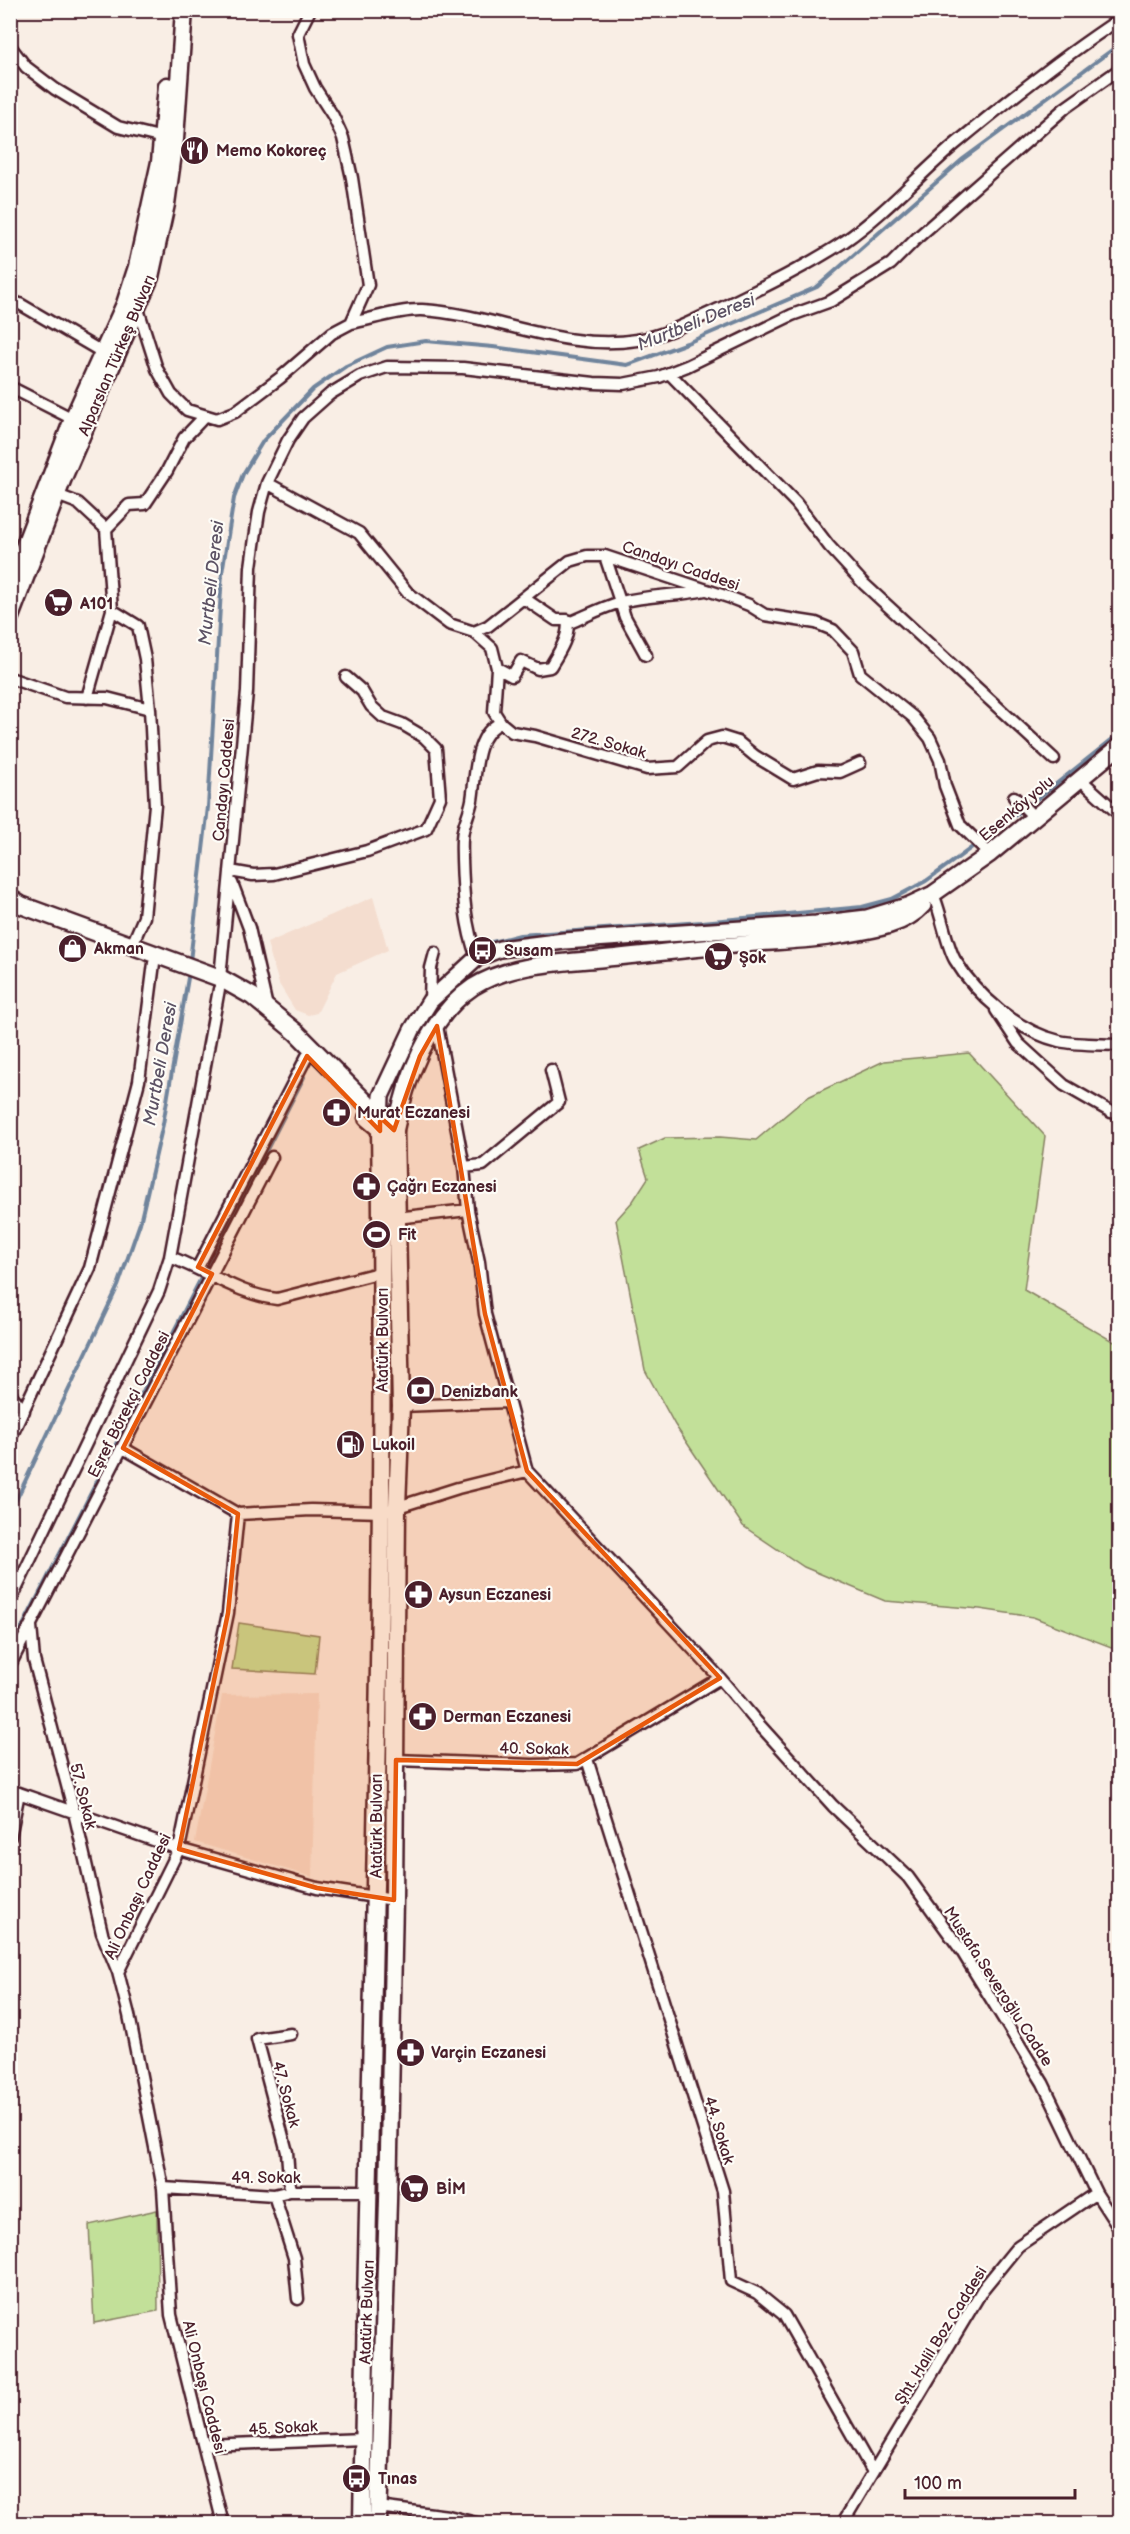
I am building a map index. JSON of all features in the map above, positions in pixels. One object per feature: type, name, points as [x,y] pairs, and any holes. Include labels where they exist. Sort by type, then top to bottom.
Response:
[{"type":"main road","name":"Alparslan Türkeş Bulvarı","points":[[10,584],[73,419],[125,304],[137,267],[160,162],[172,10]]},
{"type":"main road","name":"Alparslan Türkeş Bulvarı","points":[[10,617],[57,495],[150,277],[166,204],[175,139],[184,10]]},
{"type":"main road","points":[[10,898],[21,905],[132,945],[154,958]]},
{"type":"main road","points":[[10,912],[154,958],[252,996],[297,1033],[385,1126]]},
{"type":"main road","points":[[214,981],[274,1023],[361,1113],[385,1126]]},
{"type":"main road","points":[[385,1126],[399,1113]]},
{"type":"main road","name":"Atatürk Bulvarı","points":[[362,2523],[376,1897],[389,1509],[401,1406],[396,1218],[385,1126]]},
{"type":"main road","name":"Atatürk Bulvarı","points":[[378,2515],[388,2201],[396,1760],[382,1272],[385,1126]]},
{"type":"street","points":[[310,10],[298,34],[304,64],[343,138],[352,178],[368,285],[351,323]]},
{"type":"street","points":[[138,309],[158,369],[171,394],[187,410],[218,419],[235,412],[287,372],[332,333],[351,323],[420,310],[473,318],[550,337],[596,341],[636,340],[667,333],[756,291],[846,240],[898,197],[954,145],[1119,19]]},
{"type":"street","points":[[10,46],[26,67],[64,94],[118,127],[163,138]]},
{"type":"street","name":"Candayı Caddesi","points":[[10,1602],[159,1291],[170,1257],[230,871],[247,692],[252,567],[259,512],[267,483],[288,440],[303,418],[330,394],[360,376],[387,367],[463,368],[594,383],[623,384],[669,373],[792,315],[831,301],[891,264],[917,238],[1065,108],[1119,69]]},
{"type":"street","points":[[10,301],[20,304],[102,352]]},
{"type":"street","points":[[669,373],[796,503],[829,546],[864,584],[1054,759]]},
{"type":"street","points":[[10,387],[73,419]]},
{"type":"street","points":[[106,529],[129,505],[145,504],[184,438],[205,416]]},
{"type":"street","points":[[267,483],[359,533],[407,592],[449,624],[474,632],[492,648],[497,668],[494,712],[501,723],[490,727],[485,735],[475,768],[472,802],[462,833],[462,887],[468,934],[477,958]]},
{"type":"street","points":[[57,495],[78,503],[106,529],[112,610],[87,698]]},
{"type":"street","name":"Candayı Caddesi","points":[[474,632],[488,626],[525,599],[570,561],[587,556],[605,556],[649,568],[749,605],[765,615],[816,623],[832,630],[853,651],[860,674],[913,717],[930,738],[940,760],[952,808],[960,825],[983,846]]},
{"type":"street","points":[[605,556],[624,617],[646,655]]},
{"type":"street","points":[[569,624],[620,603],[706,590]]},
{"type":"street","points":[[525,599],[556,620],[567,620],[569,624]]},
{"type":"street","points":[[112,610],[138,626],[145,658],[150,709],[155,805],[144,917],[132,945]]},
{"type":"street","points":[[497,668],[512,676],[521,661],[538,669],[550,667],[563,646],[569,624]]},
{"type":"street","points":[[267,1007],[249,928],[233,890],[230,871],[253,875],[274,874],[367,851],[426,829],[440,798],[436,749],[424,737],[402,724],[383,717],[362,691],[346,677]]},
{"type":"street","points":[[10,678],[65,697],[107,698],[150,709]]},
{"type":"street","name":"272. Sokak","points":[[501,723],[512,732],[535,736],[647,769],[678,767],[707,741],[722,737],[738,742],[755,756],[793,779],[818,771],[840,772],[860,763]]},
{"type":"street","name":"Esenköy yolu","points":[[933,894],[1024,808],[1080,779],[1119,746]]},
{"type":"street","points":[[1080,779],[1119,815]]},
{"type":"street","points":[[385,1126],[383,1090],[412,1030],[430,1001],[477,958],[500,949],[564,941],[769,928],[867,918],[907,906],[933,894]]},
{"type":"street","points":[[933,894],[941,912],[953,959],[993,1006],[1018,1043],[1064,1085],[1111,1112],[1119,1113]]},
{"type":"street","points":[[399,1113],[420,1056],[437,1026],[457,1001],[474,987],[518,969],[746,944],[820,939],[866,931],[897,922],[918,911],[933,894]]},
{"type":"street","points":[[430,1001],[431,968],[435,953]]},
{"type":"street","points":[[10,1439],[93,1257],[139,1081],[154,958]]},
{"type":"street","points":[[993,1006],[1024,1026],[1059,1041],[1119,1045]]},
{"type":"street","points":[[123,1448],[238,1514],[389,1509],[527,1471],[485,1314],[479,1262],[468,1210],[464,1167],[437,1026]]},
{"type":"street","name":"Eşref Börekçi Caddesi","points":[[10,1665],[123,1448],[307,1056]]},
{"type":"street","points":[[464,1167],[483,1165],[559,1102],[551,1070]]},
{"type":"street","name":"Eşref Börekçi Caddesi","points":[[205,1271],[272,1157]]},
{"type":"street","points":[[396,1218],[468,1210]]},
{"type":"street","points":[[170,1257],[261,1297],[277,1299],[382,1272]]},
{"type":"street","points":[[10,1393],[24,1411]]},
{"type":"street","points":[[401,1406],[508,1402]]},
{"type":"street","name":"Mustafa Severoğlu Cadde","points":[[527,1471],[720,1678],[756,1722],[833,1806],[908,1877],[961,1950],[1043,2083],[1096,2193],[1119,2230]]},
{"type":"street","name":"Ali Onbaşı Caddesi","points":[[223,2523],[171,2315],[163,2188],[118,1972],[179,1849],[228,1612],[238,1514]]},
{"type":"street","name":"57. Sokak","points":[[31,1625],[34,1660],[74,1812],[102,1933],[118,1972]]},
{"type":"street","name":"40. Sokak","points":[[396,1760],[532,1765],[577,1764],[720,1678]]},
{"type":"street","name":"44. Sokak","points":[[587,1760],[723,2191],[731,2280],[758,2293],[784,2315],[873,2472]]},
{"type":"street","points":[[10,1837],[15,1792],[179,1849],[317,1888],[394,1900]]},
{"type":"street","name":"47. Sokak","points":[[290,2191],[287,2152],[257,2040],[291,2034]]},
{"type":"street","name":"49. Sokak","points":[[163,2188],[274,2195],[290,2191],[369,2191]]},
{"type":"street","name":"Şht. Halil Boz Caddesi","points":[[842,2523],[983,2289],[1018,2247],[1096,2193]]},
{"type":"street","points":[[274,2195],[294,2258],[298,2299]]},
{"type":"street","name":"45. Sokak","points":[[205,2445],[363,2439]]},
{"type":"street","points":[[378,2515],[448,2516],[480,2523]]},
{"type":"highlighted area","points":[[437,1026],[485,1314],[527,1471],[720,1678],[577,1764],[396,1760],[394,1900],[317,1888],[179,1849],[228,1613],[238,1514],[123,1448],[212,1274],[198,1267],[307,1056],[380,1131],[380,1117],[394,1130],[420,1056]]},
{"type":"shaded area","points":[[373,897],[388,950],[337,973],[317,1013],[308,1015],[295,1010],[279,984],[267,943]]},
{"type":"shaded area","points":[[317,1694],[312,1877],[195,1842],[222,1695]]},
{"type":"green space","points":[[969,1053],[1045,1136],[1024,1290],[1114,1342],[1119,1339],[1119,1650],[1033,1617],[980,1609],[885,1601],[804,1567],[743,1526],[675,1425],[645,1370],[616,1220],[633,1201],[648,1178],[639,1150],[665,1138],[720,1137],[756,1140],[806,1098],[884,1061]]},
{"type":"green space","points":[[239,1623],[319,1635],[315,1674],[232,1669]]},
{"type":"green space","points":[[157,2210],[158,2311],[94,2323],[89,2225]]},
{"type":"waterway","name":"Murtbeli Deresi","points":[[190,961],[208,807],[222,573],[234,498],[243,474],[263,441],[313,389],[346,366],[387,347],[426,341],[493,347],[627,365],[687,343],[817,287],[963,159],[1120,44]]},
{"type":"waterway","points":[[488,943],[520,935],[702,922],[862,907],[892,899],[926,881],[959,857],[1120,733]]},
{"type":"waterway","name":"Murtbeli Deresi","points":[[10,1513],[118,1286],[140,1223],[163,1124],[189,972]]},
{"type":"waterway","points":[[10,1651],[304,1077]]},
{"type":"place","name":"Memo Kokoreç","points":[[195,150]]},
{"type":"place","name":"A101","points":[[59,603]]},
{"type":"place","name":"Akman","points":[[73,948]]},
{"type":"place","name":"Susam","points":[[483,950]]},
{"type":"place","name":"Şok","points":[[718,957]]},
{"type":"place","name":"Murat Eczanesi","points":[[336,1112]]},
{"type":"place","name":"Çağrı Eczanesi","points":[[366,1186]]},
{"type":"place","name":"Fit","points":[[377,1234]]},
{"type":"place","name":"Denizbank","points":[[420,1391]]},
{"type":"place","name":"Lukoil","points":[[351,1444]]},
{"type":"place","name":"Aysun Eczanesi","points":[[418,1594]]},
{"type":"place","name":"Derman Eczanesi","points":[[422,1716]]},
{"type":"place","name":"Varçin Eczanesi","points":[[410,2052]]},
{"type":"place","name":"BİM","points":[[415,2188]]},
{"type":"place","name":"Tınas","points":[[357,2478]]}]
